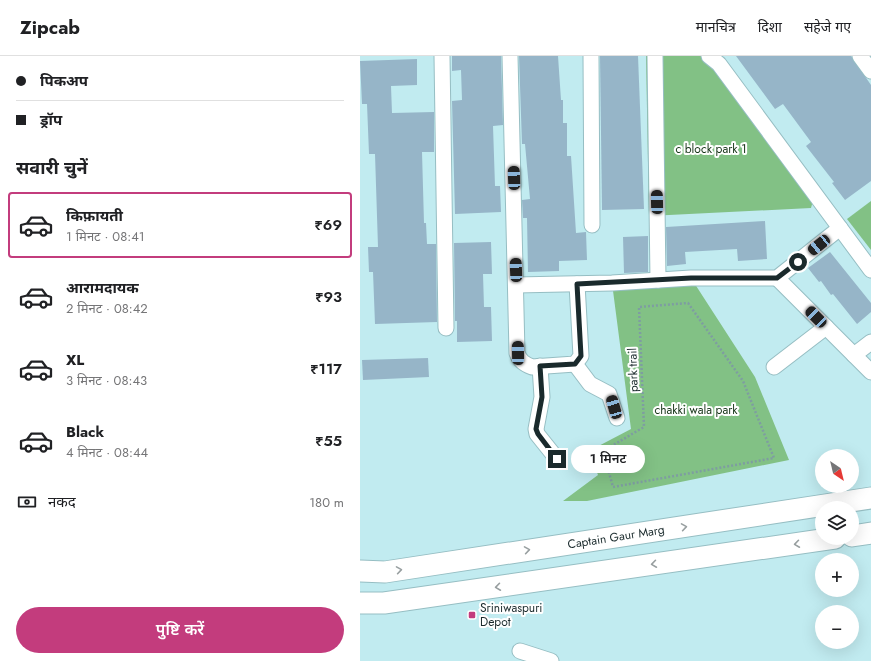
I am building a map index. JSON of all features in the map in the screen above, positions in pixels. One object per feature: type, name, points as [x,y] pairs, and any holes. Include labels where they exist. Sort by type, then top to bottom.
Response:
[{"type":"main road","name":"Captain Gaur Marg","points":[[360,571],[385,572],[871,498]]},
{"type":"main road","points":[[859,535],[871,533]]},
{"type":"main road","points":[[360,603],[384,603],[815,541]]},
{"type":"street","points":[[442,56],[446,328]]},
{"type":"street","points":[[510,56],[518,353],[520,360],[526,365],[532,367],[575,364],[581,356],[577,284]]},
{"type":"street","points":[[591,56],[592,225]]},
{"type":"street","points":[[655,56],[658,280]]},
{"type":"street","points":[[709,56],[719,64],[871,270]]},
{"type":"street","points":[[860,56],[871,71]]},
{"type":"street","points":[[516,285],[577,284],[691,278],[777,278],[840,228]]},
{"type":"street","points":[[777,278],[871,372]]},
{"type":"street","points":[[774,367],[826,327]]},
{"type":"street","points":[[854,355],[871,342]]},
{"type":"street","points":[[575,364],[590,384],[609,394],[617,418]]},
{"type":"street","points":[[540,366],[542,397],[536,429],[538,434],[557,459]]},
{"type":"street","points":[[520,651],[551,661]]},
{"type":"path","name":"park trail","points":[[688,303],[743,381],[768,444],[774,458],[613,487],[604,451],[644,427],[639,307],[688,303]]},
{"type":"green space","name":"c block park 1","points":[[646,56],[717,56],[816,190],[811,208],[649,216]]},
{"type":"green space","points":[[871,201],[871,250],[847,219]]},
{"type":"green space","name":"chakki wala park","points":[[691,278],[755,377],[789,460],[587,501],[563,501],[598,475],[589,451],[631,429],[612,283]]},
{"type":"building","points":[[452,56],[501,56],[503,125],[493,126],[495,186],[500,186],[501,212],[455,214],[452,101],[462,100],[461,70],[452,71]]},
{"type":"building","points":[[519,56],[558,56],[561,100],[563,100],[563,123],[567,123],[567,156],[571,156],[576,233],[586,232],[587,260],[559,261],[559,271],[528,272],[527,218],[523,218],[522,200],[530,199],[525,144],[522,144]]},
{"type":"building","points":[[600,56],[638,56],[644,209],[602,210]]},
{"type":"building","points":[[736,56],[851,56],[871,85],[871,181],[845,200],[832,183],[834,182],[806,146],[811,142],[783,104],[775,109]]},
{"type":"building","points":[[417,59],[417,85],[391,86],[392,113],[434,112],[434,152],[422,152],[424,223],[426,223],[427,244],[436,244],[437,322],[375,324],[373,272],[369,272],[368,247],[378,247],[375,154],[369,154],[367,104],[362,104],[360,61]]},
{"type":"building","points":[[765,221],[767,259],[738,261],[737,249],[685,252],[686,264],[667,266],[666,227]]},
{"type":"building","points":[[648,236],[648,272],[624,273],[623,237]]},
{"type":"building","points":[[491,242],[492,274],[483,274],[484,307],[491,307],[492,341],[457,342],[457,321],[455,321],[454,243]]},
{"type":"building","points":[[830,252],[871,303],[871,312],[857,324],[833,294],[831,295],[821,281],[819,282],[808,268]]},
{"type":"building","points":[[428,358],[429,377],[363,380],[362,360]]},
{"type":"place","name":"Sriniwaspuri Depot","points":[[472,615]]},
{"type":"route","points":[[557,459],[538,434],[536,429],[542,397],[540,366],[575,364],[581,356],[577,284],[691,278],[777,278],[798,262]]}]
